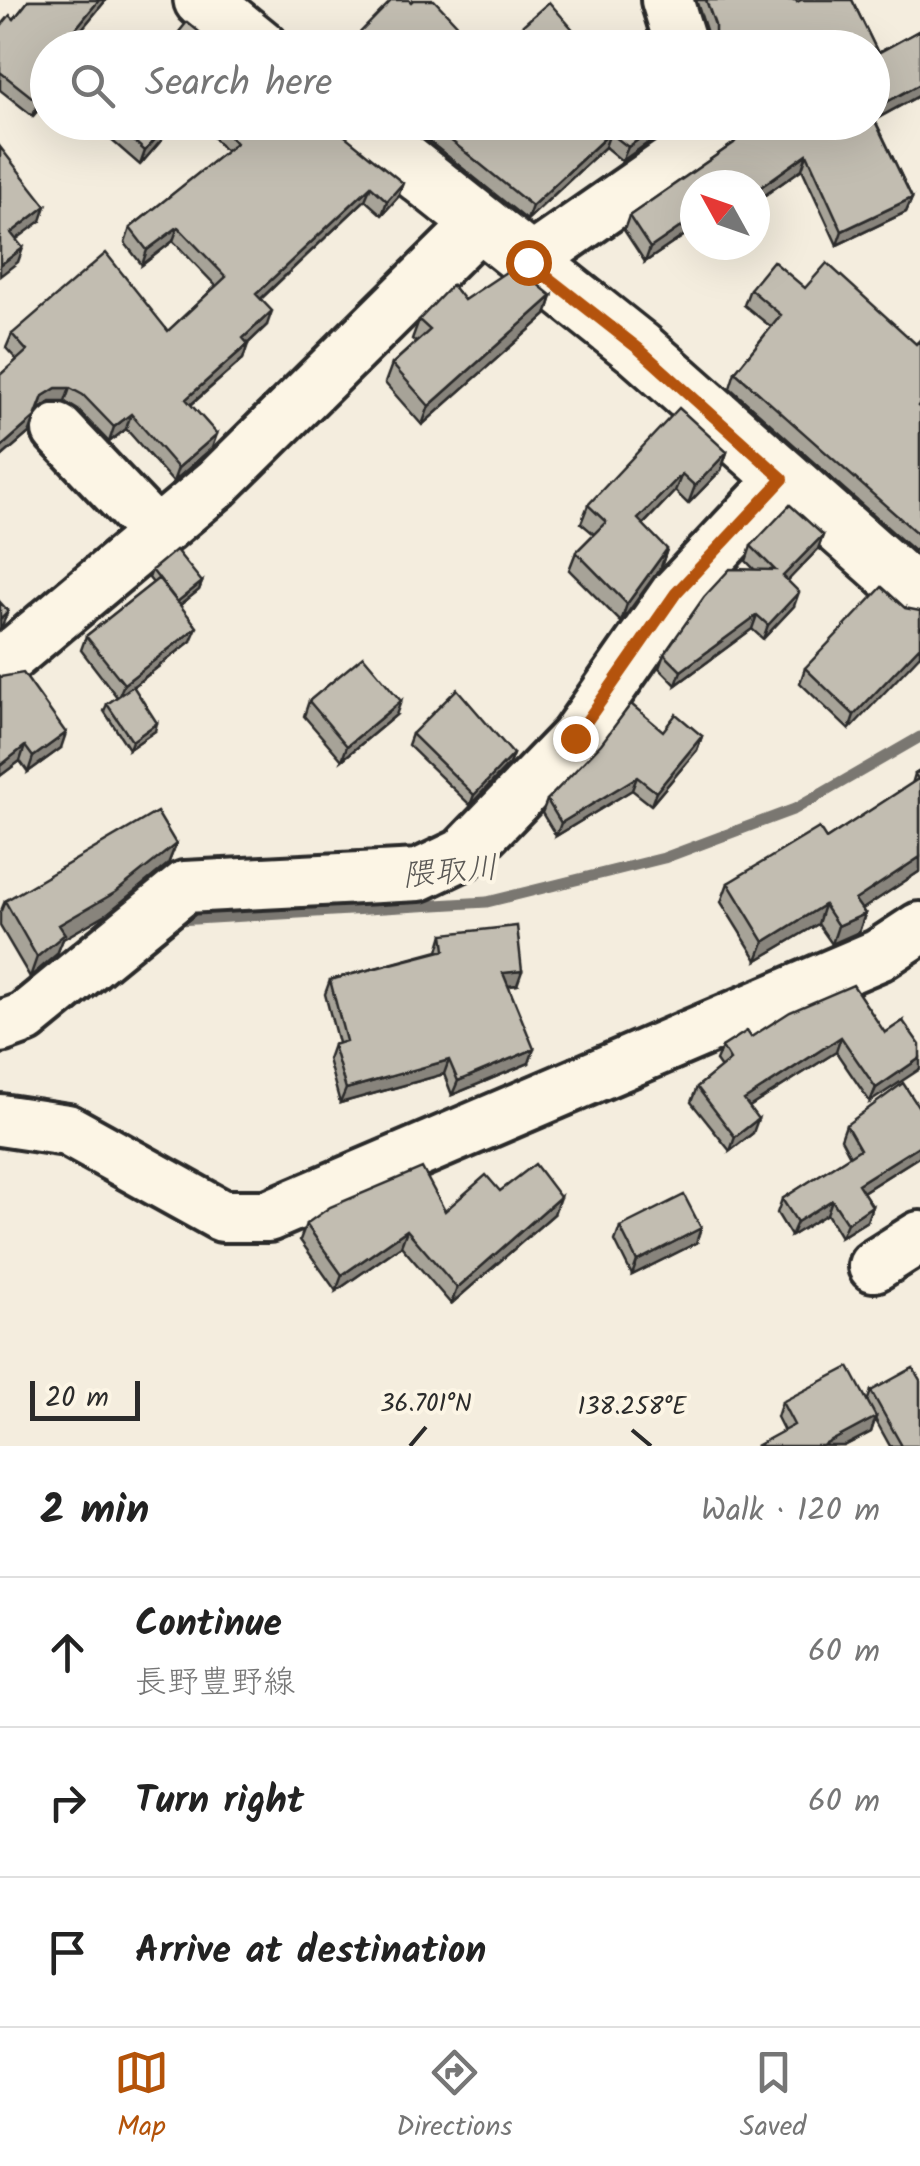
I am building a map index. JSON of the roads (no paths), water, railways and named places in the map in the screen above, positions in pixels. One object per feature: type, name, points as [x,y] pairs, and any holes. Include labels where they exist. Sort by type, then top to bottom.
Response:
[{"type":"main road","points":[[202,0],[239,30]]},
{"type":"main road","points":[[376,140],[639,349],[920,598]]},
{"type":"street","points":[[667,0],[676,30]]},
{"type":"street","points":[[528,262],[703,140]]},
{"type":"street","points":[[0,665],[218,482],[479,224]]},
{"type":"street","points":[[58,430],[156,534]]},
{"type":"street","points":[[0,1027],[25,1018],[185,887],[420,876],[462,854],[575,738],[676,593],[783,479]]},
{"type":"street","points":[[0,1120],[67,1130],[222,1216],[268,1216],[880,955],[920,928]]},
{"type":"street","points":[[874,1266],[920,1237]]},
{"type":"waterway","name":"隈取川","points":[[178,920],[487,902],[664,858],[795,809],[920,737]]},
{"type":"waterway","name":"隈取川","points":[[73,1009],[105,983]]}]
